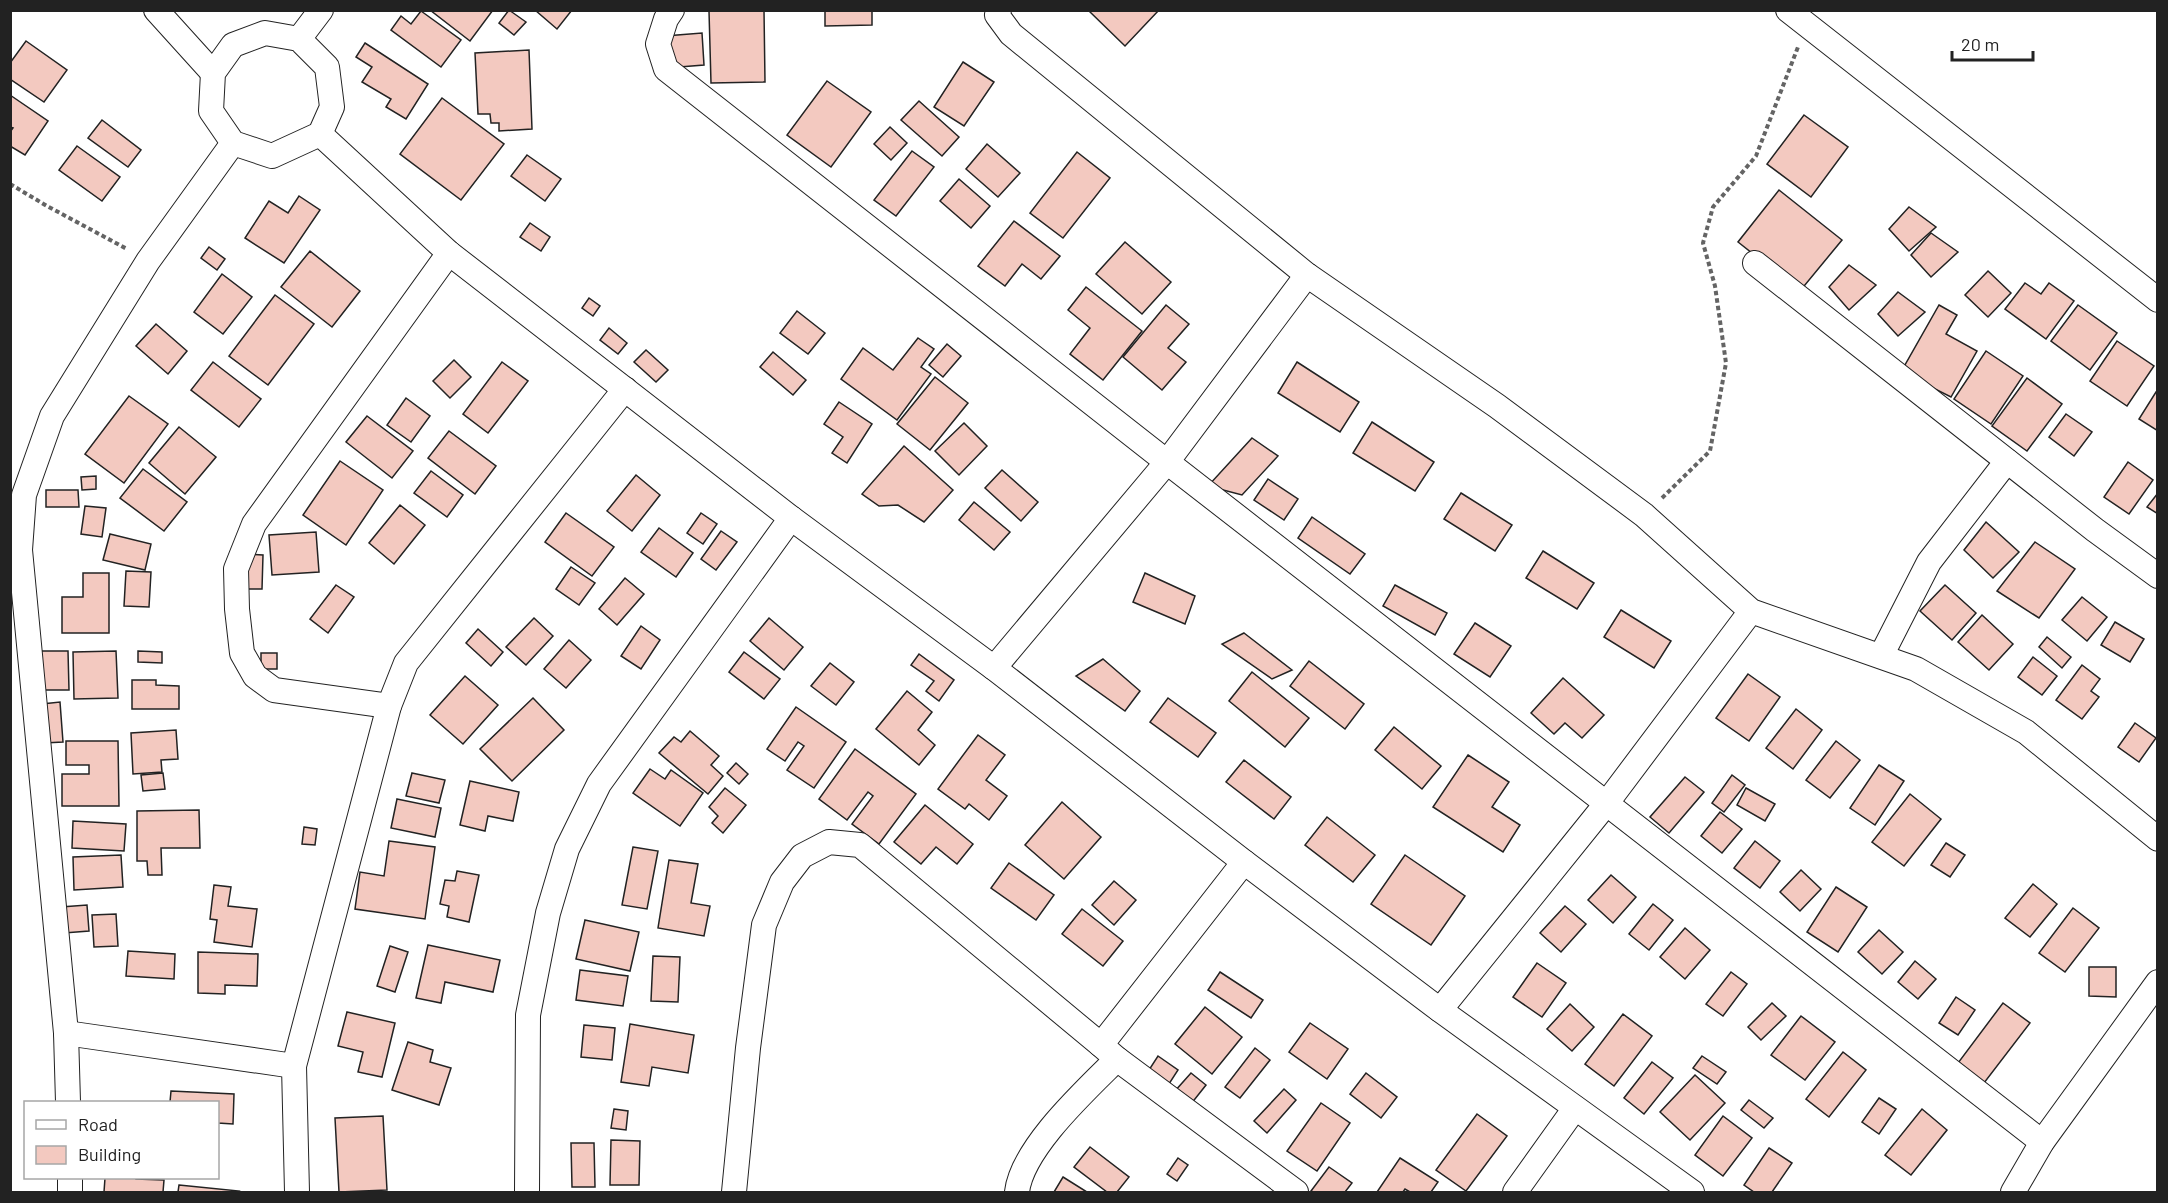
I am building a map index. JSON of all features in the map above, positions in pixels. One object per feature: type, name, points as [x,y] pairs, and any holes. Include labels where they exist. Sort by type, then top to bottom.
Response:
[{"type":"street","points":[[156,10],[213,73]]},
{"type":"street","points":[[299,39],[321,10]]},
{"type":"street","points":[[672,10],[666,19],[658,44],[666,69],[1167,462],[2042,1142]]},
{"type":"street","points":[[999,10],[997,15],[1011,34],[1306,274],[1497,406],[1644,515],[1751,611],[1916,669],[2026,732],[2157,839]]},
{"type":"street","points":[[1788,10],[2157,300]]},
{"type":"street","points":[[265,33],[299,39],[327,68],[332,107],[320,134],[272,156],[233,142],[211,111],[213,73],[233,45],[265,33]]},
{"type":"street","points":[[320,134],[449,253],[791,518],[994,668],[1244,862],[1440,1010],[1692,1192]]},
{"type":"street","points":[[68,1101],[66,1033],[20,549],[24,495],[52,416],[148,261],[233,142]]},
{"type":"street","points":[[390,706],[274,690],[255,676],[242,653],[237,609],[236,569],[254,524],[449,253]]},
{"type":"street","points":[[1755,262],[2157,576]]},
{"type":"street","points":[[994,668],[1167,462],[1306,274]]},
{"type":"street","points":[[297,1192],[294,1066],[390,706],[406,663],[625,389]]},
{"type":"street","points":[[1881,656],[1929,562],[2007,461]]},
{"type":"street","points":[[527,1192],[528,1015],[548,913],[567,849],[599,784],[791,518]]},
{"type":"street","points":[[1440,1010],[1606,804],[1751,611]]},
{"type":"street","points":[[734,1192],[748,1048],[764,925],[782,882],[802,856],[829,842],[860,844],[1109,1052],[1296,1192]]},
{"type":"street","points":[[1017,1192],[1026,1165],[1055,1122],[1109,1052],[1244,862]]},
{"type":"street","points":[[2017,1191],[2042,1142],[2157,982]]},
{"type":"street","points":[[66,1033],[294,1066]]},
{"type":"street","points":[[1515,1192],[1575,1108]]},
{"type":"path","points":[[1644,515],[1710,451],[1726,363],[1714,286],[1703,243],[1713,207],[1756,156],[1807,26]]},
{"type":"path","points":[[10,184],[148,261]]},
{"type":"building","points":[[430,10],[493,10],[470,41]]},
{"type":"building","points":[[509,10],[526,22],[514,35],[499,23]]},
{"type":"building","points":[[535,10],[572,10],[557,29]]},
{"type":"building","points":[[764,10],[765,82],[711,83],[709,11]]},
{"type":"building","points":[[825,10],[872,10],[872,25],[825,26]]},
{"type":"building","points":[[1088,10],[1159,10],[1125,46]]},
{"type":"building","points":[[421,11],[461,40],[441,67],[391,30],[401,16],[411,24]]},
{"type":"building","points":[[702,33],[704,65],[667,68],[665,36]]},
{"type":"building","points":[[26,41],[67,70],[44,102],[10,79],[10,63]]},
{"type":"building","points":[[365,43],[428,84],[406,119],[386,107],[391,99],[362,82],[372,67],[356,57]]},
{"type":"building","points":[[529,50],[532,129],[499,131],[499,123],[491,123],[490,114],[478,114],[475,53]]},
{"type":"building","points":[[963,62],[994,82],[964,126],[934,107]]},
{"type":"building","points":[[827,81],[871,112],[831,167],[787,135]]},
{"type":"building","points":[[10,95],[48,121],[25,155],[10,146],[10,132],[13,128],[10,127]]},
{"type":"building","points":[[442,98],[504,144],[461,200],[400,154]]},
{"type":"building","points":[[919,101],[959,137],[942,156],[901,120]]},
{"type":"building","points":[[1804,115],[1848,147],[1811,197],[1767,164]]},
{"type":"building","points":[[102,120],[141,150],[128,167],[88,138]]},
{"type":"building","points":[[890,127],[907,143],[891,160],[874,144]]},
{"type":"building","points":[[987,144],[1020,173],[998,197],[966,169]]},
{"type":"building","points":[[77,146],[120,177],[102,201],[59,170]]},
{"type":"building","points":[[912,151],[934,167],[896,216],[874,200]]},
{"type":"building","points":[[1077,152],[1110,178],[1063,238],[1030,213]]},
{"type":"building","points":[[527,155],[561,179],[545,201],[511,176]]},
{"type":"building","points":[[959,179],[990,206],[971,228],[940,201]]},
{"type":"building","points":[[1779,190],[1842,240],[1800,291],[1738,242]]},
{"type":"building","points":[[299,196],[320,210],[284,263],[245,238],[269,201],[288,213]]},
{"type":"building","points":[[1909,207],[1936,227],[1909,251],[1889,229]]},
{"type":"building","points":[[1014,221],[1060,256],[1041,279],[1022,264],[1005,286],[978,266]]},
{"type":"building","points":[[530,223],[550,237],[541,251],[520,237]]},
{"type":"building","points":[[1931,233],[1958,252],[1931,277],[1911,255]]},
{"type":"building","points":[[1125,242],[1171,282],[1142,314],[1096,274]]},
{"type":"building","points":[[209,247],[225,259],[217,270],[201,258]]},
{"type":"building","points":[[310,251],[360,291],[332,327],[281,287]]},
{"type":"building","points":[[1849,265],[1876,285],[1849,310],[1829,287]]},
{"type":"building","points":[[1988,271],[2011,293],[1988,317],[1965,295]]},
{"type":"building","points":[[222,274],[252,297],[223,334],[194,312]]},
{"type":"building","points":[[2025,283],[2041,294],[2049,283],[2074,301],[2046,339],[2005,309]]},
{"type":"building","points":[[1086,287],[1142,331],[1103,380],[1070,354],[1090,328],[1068,310]]},
{"type":"building","points":[[1898,292],[1925,312],[1898,336],[1878,314]]},
{"type":"building","points":[[275,295],[314,324],[268,385],[229,356]]},
{"type":"building","points":[[589,298],[600,306],[593,316],[582,308]]},
{"type":"building","points":[[1166,305],[1189,324],[1168,348],[1186,362],[1162,390],[1123,357]]},
{"type":"building","points":[[1939,305],[1957,315],[1946,334],[1977,351],[1951,397],[1901,372]]},
{"type":"building","points":[[2078,305],[2117,333],[2090,370],[2051,341]]},
{"type":"building","points":[[797,311],[825,333],[808,354],[780,333]]},
{"type":"building","points":[[156,324],[187,351],[168,374],[136,346]]},
{"type":"building","points":[[609,328],[627,343],[618,354],[600,340]]},
{"type":"building","points":[[918,338],[934,349],[921,367],[931,374],[897,420],[841,379],[863,348],[893,370]]},
{"type":"building","points":[[2117,341],[2154,366],[2127,406],[2090,381]]},
{"type":"building","points":[[947,344],[961,356],[943,377],[929,365]]},
{"type":"building","points":[[646,350],[668,370],[656,382],[634,362]]},
{"type":"building","points":[[1986,351],[2023,376],[1991,424],[1954,399]]},
{"type":"building","points":[[773,352],[806,380],[793,395],[760,367]]},
{"type":"building","points":[[454,360],[471,377],[450,398],[433,381]]},
{"type":"building","points":[[213,362],[261,399],[239,427],[191,390]]},
{"type":"building","points":[[502,362],[528,381],[488,433],[463,414]]},
{"type":"building","points":[[1297,362],[1359,402],[1340,432],[1278,393]]},
{"type":"building","points":[[935,377],[968,403],[930,450],[897,424]]},
{"type":"building","points":[[2027,378],[2062,404],[2027,451],[1992,426]]},
{"type":"building","points":[[2156,392],[2158,393],[2158,431],[2139,419]]},
{"type":"building","points":[[129,396],[168,424],[124,483],[85,454]]},
{"type":"building","points":[[406,398],[430,416],[411,442],[387,425]]},
{"type":"building","points":[[839,402],[872,424],[847,463],[832,453],[843,437],[824,424]]},
{"type":"building","points":[[2066,414],[2092,432],[2074,456],[2049,437]]},
{"type":"building","points":[[367,416],[413,451],[392,478],[346,442]]},
{"type":"building","points":[[1372,422],[1434,462],[1415,491],[1353,453]]},
{"type":"building","points":[[964,423],[987,446],[959,475],[935,451]]},
{"type":"building","points":[[179,427],[216,457],[185,494],[149,463]]},
{"type":"building","points":[[449,431],[496,466],[475,494],[428,458]]},
{"type":"building","points":[[1252,438],[1278,456],[1242,495],[1208,486]]},
{"type":"building","points":[[904,446],[953,490],[924,522],[898,505],[879,506],[862,494]]},
{"type":"building","points":[[340,461],[383,490],[346,545],[303,515]]},
{"type":"building","points":[[2128,462],[2153,480],[2129,514],[2104,497]]},
{"type":"building","points":[[143,469],[187,502],[164,531],[120,498]]},
{"type":"building","points":[[1002,470],[1038,502],[1021,521],[985,488]]},
{"type":"building","points":[[431,471],[463,495],[447,517],[414,493]]},
{"type":"building","points":[[636,475],[660,495],[632,531],[607,511]]},
{"type":"building","points":[[96,476],[96,489],[82,490],[81,477]]},
{"type":"building","points":[[1268,479],[1298,499],[1284,520],[1254,500]]},
{"type":"building","points":[[46,490],[78,490],[79,507],[46,507]]},
{"type":"building","points":[[1461,493],[1512,525],[1495,551],[1444,519]]},
{"type":"building","points":[[2158,493],[2158,514],[2147,507]]},
{"type":"building","points":[[974,502],[1010,532],[994,550],[959,520]]},
{"type":"building","points":[[400,505],[425,525],[394,564],[369,543]]},
{"type":"building","points":[[85,506],[106,508],[102,537],[81,534]]},
{"type":"building","points":[[566,513],[614,547],[592,576],[545,542]]},
{"type":"building","points":[[701,513],[717,524],[703,544],[687,533]]},
{"type":"building","points":[[1312,517],[1365,554],[1350,574],[1298,538]]},
{"type":"building","points":[[1986,522],[2019,552],[1993,578],[1964,550]]},
{"type":"building","points":[[659,528],[693,553],[676,577],[641,552]]},
{"type":"building","points":[[721,531],[737,542],[716,570],[701,559]]},
{"type":"building","points":[[316,532],[319,572],[272,575],[269,535]]},
{"type":"building","points":[[110,534],[151,544],[145,570],[103,560]]},
{"type":"building","points":[[2035,542],[2075,569],[2039,618],[1997,591]]},
{"type":"building","points":[[1543,551],[1594,583],[1577,609],[1526,578]]},
{"type":"building","points":[[246,554],[263,555],[262,589],[244,589]]},
{"type":"building","points":[[571,567],[595,583],[579,605],[556,589]]},
{"type":"building","points":[[126,571],[151,572],[149,607],[124,606]]},
{"type":"building","points":[[83,573],[109,573],[109,633],[62,633],[62,597],[83,597]]},
{"type":"building","points":[[1145,573],[1195,596],[1185,624],[1133,602]]},
{"type":"building","points":[[625,578],[644,594],[617,625],[599,609]]},
{"type":"building","points":[[336,585],[354,597],[328,633],[310,619]]},
{"type":"building","points":[[1395,585],[1447,613],[1435,635],[1383,606]]},
{"type":"building","points":[[1945,585],[1976,613],[1952,640],[1920,611]]},
{"type":"building","points":[[2082,597],[2107,617],[2087,641],[2062,620]]},
{"type":"building","points":[[1621,610],[1671,641],[1654,668],[1604,637]]},
{"type":"building","points":[[1982,615],[2013,644],[1989,670],[1958,642]]},
{"type":"building","points":[[534,618],[553,636],[526,665],[506,647]]},
{"type":"building","points":[[769,618],[803,647],[784,670],[750,641]]},
{"type":"building","points":[[2115,622],[2144,639],[2130,662],[2101,645]]},
{"type":"building","points":[[1475,623],[1511,646],[1490,677],[1454,654]]},
{"type":"building","points":[[641,626],[660,640],[641,669],[621,656]]},
{"type":"building","points":[[478,629],[503,652],[491,666],[466,643]]},
{"type":"building","points":[[1244,633],[1292,670],[1272,679],[1222,644]]},
{"type":"building","points":[[2047,637],[2071,657],[2062,668],[2039,647]]},
{"type":"building","points":[[569,640],[591,660],[566,688],[544,669]]},
{"type":"building","points":[[40,651],[68,651],[69,690],[41,690]]},
{"type":"building","points":[[116,651],[118,698],[74,699],[73,652]]},
{"type":"building","points":[[138,651],[162,652],[162,663],[138,662]]},
{"type":"building","points":[[744,652],[780,679],[764,699],[729,672]]},
{"type":"building","points":[[261,653],[277,653],[277,669],[261,669]]},
{"type":"building","points":[[919,654],[954,680],[939,701],[926,691],[934,681],[911,665]]},
{"type":"building","points":[[2033,657],[2057,676],[2042,695],[2018,677]]},
{"type":"building","points":[[1103,659],[1140,691],[1125,711],[1076,676]]},
{"type":"building","points":[[1309,661],[1364,704],[1345,729],[1290,686]]},
{"type":"building","points":[[830,663],[854,682],[836,705],[811,686]]},
{"type":"building","points":[[2082,665],[2100,679],[2091,691],[2099,697],[2082,719],[2056,700]]},
{"type":"building","points":[[1252,672],[1309,718],[1285,747],[1229,701]]},
{"type":"building","points":[[1748,674],[1780,697],[1749,741],[1716,718]]},
{"type":"building","points":[[465,676],[498,705],[463,744],[430,715]]},
{"type":"building","points":[[1563,678],[1604,715],[1582,738],[1565,723],[1554,734],[1531,713]]},
{"type":"building","points":[[132,680],[156,680],[156,685],[179,686],[179,709],[132,709]]},
{"type":"building","points":[[907,691],[932,712],[918,730],[935,745],[919,765],[876,729]]},
{"type":"building","points":[[533,698],[564,730],[512,781],[480,749]]},
{"type":"building","points":[[1168,698],[1216,733],[1198,757],[1150,722]]},
{"type":"building","points":[[60,702],[63,742],[44,743],[42,704]]},
{"type":"building","points":[[796,707],[846,742],[814,788],[787,770],[804,746],[798,742],[785,761],[767,749]]},
{"type":"building","points":[[1796,709],[1822,730],[1793,769],[1766,748]]},
{"type":"building","points":[[2135,723],[2156,738],[2139,762],[2118,747]]},
{"type":"building","points":[[1394,727],[1441,766],[1422,789],[1375,750]]},
{"type":"building","points":[[176,730],[178,759],[161,760],[162,772],[133,774],[131,733]]},
{"type":"building","points":[[690,731],[719,756],[711,765],[723,776],[708,794],[659,753],[674,737],[681,742]]},
{"type":"building","points":[[978,735],[1005,755],[986,780],[1007,796],[989,820],[969,804],[965,809],[938,789]]},
{"type":"building","points":[[66,741],[118,741],[119,806],[62,806],[62,774],[89,774],[89,765],[66,765]]},
{"type":"building","points":[[1836,741],[1860,760],[1830,798],[1806,780]]},
{"type":"building","points":[[855,749],[916,794],[879,844],[852,824],[873,796],[868,792],[847,820],[819,799]]},
{"type":"building","points":[[1468,755],[1509,782],[1492,807],[1520,825],[1503,852],[1433,807]]},
{"type":"building","points":[[1244,760],[1291,797],[1274,819],[1226,782]]},
{"type":"building","points":[[736,763],[748,774],[739,784],[727,773]]},
{"type":"building","points":[[1879,765],[1904,781],[1875,825],[1850,808]]},
{"type":"building","points":[[650,769],[665,779],[671,770],[703,793],[680,826],[633,793]]},
{"type":"building","points":[[163,773],[165,789],[143,791],[141,775]]},
{"type":"building","points":[[412,773],[445,780],[439,803],[406,796]]},
{"type":"building","points":[[1732,775],[1745,785],[1724,812],[1712,803]]},
{"type":"building","points":[[1685,777],[1704,792],[1669,833],[1650,817]]},
{"type":"building","points":[[470,781],[519,792],[513,821],[488,816],[485,831],[460,825]]},
{"type":"building","points":[[725,788],[746,805],[723,833],[712,823],[718,816],[709,807]]},
{"type":"building","points":[[1746,788],[1775,804],[1765,821],[1737,805]]},
{"type":"building","points":[[1910,794],[1941,819],[1904,866],[1872,842]]},
{"type":"building","points":[[397,799],[441,808],[435,837],[391,828]]},
{"type":"building","points":[[1062,802],[1101,837],[1064,879],[1025,845]]},
{"type":"building","points":[[925,805],[973,844],[957,864],[936,847],[921,864],[894,842]]},
{"type":"building","points":[[199,810],[200,848],[161,848],[162,875],[148,875],[147,861],[137,861],[137,811]]},
{"type":"building","points":[[1720,812],[1742,829],[1722,853],[1701,836]]},
{"type":"building","points":[[1327,817],[1375,855],[1353,882],[1305,845]]},
{"type":"building","points":[[73,821],[126,824],[124,851],[72,848]]},
{"type":"building","points":[[304,827],[317,829],[315,845],[302,844]]},
{"type":"building","points":[[389,841],[435,847],[425,919],[355,909],[360,872],[384,876]]},
{"type":"building","points":[[1755,841],[1780,861],[1760,888],[1734,868]]},
{"type":"building","points":[[1946,843],[1965,855],[1950,877],[1931,865]]},
{"type":"building","points":[[633,847],[658,851],[647,909],[622,905]]},
{"type":"building","points":[[121,855],[123,887],[74,890],[73,857]]},
{"type":"building","points":[[1405,855],[1465,896],[1431,945],[1371,904]]},
{"type":"building","points":[[669,860],[698,864],[691,903],[710,906],[704,936],[658,928]]},
{"type":"building","points":[[1009,863],[1054,895],[1036,920],[991,888]]},
{"type":"building","points":[[1801,870],[1821,889],[1800,911],[1780,892]]},
{"type":"building","points":[[457,871],[479,875],[469,922],[447,917],[449,906],[440,904],[445,880],[455,881]]},
{"type":"building","points":[[1611,875],[1636,897],[1613,923],[1588,900]]},
{"type":"building","points":[[1114,881],[1136,900],[1114,925],[1092,905]]},
{"type":"building","points":[[2033,884],[2057,904],[2030,937],[2005,918]]},
{"type":"building","points":[[214,885],[231,887],[228,906],[257,909],[252,947],[214,942],[217,920],[210,919]]},
{"type":"building","points":[[1836,887],[1867,907],[1838,952],[1807,932]]},
{"type":"building","points":[[1653,904],[1673,920],[1649,950],[1629,934]]},
{"type":"building","points":[[87,905],[89,931],[64,933],[61,907]]},
{"type":"building","points":[[1565,906],[1586,924],[1561,952],[1540,933]]},
{"type":"building","points":[[2073,908],[2099,928],[2065,972],[2039,953]]},
{"type":"building","points":[[1082,909],[1123,941],[1103,966],[1062,934]]},
{"type":"building","points":[[116,914],[118,946],[94,947],[92,915]]},
{"type":"building","points":[[585,920],[639,932],[630,971],[576,959]]},
{"type":"building","points":[[1685,928],[1710,950],[1685,979],[1660,957]]},
{"type":"building","points":[[1879,930],[1903,952],[1882,974],[1858,952]]},
{"type":"building","points":[[428,945],[500,960],[493,992],[445,982],[441,1003],[416,998]]},
{"type":"building","points":[[390,946],[408,952],[395,992],[377,986]]},
{"type":"building","points":[[128,951],[175,954],[174,979],[126,976]]},
{"type":"building","points":[[198,952],[258,954],[257,986],[225,985],[225,994],[198,993]]},
{"type":"building","points":[[653,956],[680,957],[678,1002],[651,1001]]},
{"type":"building","points":[[1915,961],[1936,979],[1918,999],[1898,982]]},
{"type":"building","points":[[1537,963],[1566,983],[1542,1017],[1513,997]]},
{"type":"building","points":[[2089,967],[2116,967],[2116,997],[2089,996]]},
{"type":"building","points":[[580,970],[628,976],[623,1006],[576,1000]]},
{"type":"building","points":[[1220,972],[1263,1000],[1251,1018],[1208,990]]},
{"type":"building","points":[[1731,972],[1747,984],[1723,1016],[1706,1004]]},
{"type":"building","points":[[1956,997],[1975,1010],[1958,1035],[1939,1023]]},
{"type":"building","points":[[1772,1003],[1786,1016],[1761,1040],[1748,1027]]},
{"type":"building","points":[[2003,1003],[2030,1023],[1984,1083],[1958,1063]]},
{"type":"building","points":[[1570,1004],[1594,1027],[1572,1051],[1547,1029]]},
{"type":"building","points":[[1205,1007],[1242,1037],[1212,1074],[1175,1044]]},
{"type":"building","points":[[347,1012],[395,1023],[382,1077],[358,1072],[363,1052],[338,1046]]},
{"type":"building","points":[[1623,1014],[1652,1036],[1614,1086],[1585,1064]]},
{"type":"building","points":[[1801,1016],[1835,1042],[1805,1080],[1771,1055]]},
{"type":"building","points":[[1310,1023],[1348,1049],[1327,1079],[1289,1052]]},
{"type":"building","points":[[630,1024],[694,1035],[688,1073],[652,1067],[649,1086],[621,1082]]},
{"type":"building","points":[[584,1025],[615,1028],[612,1060],[581,1057]]},
{"type":"building","points":[[408,1042],[433,1050],[430,1062],[451,1068],[439,1105],[392,1090]]},
{"type":"building","points":[[1255,1048],[1270,1060],[1240,1098],[1225,1087]]},
{"type":"building","points":[[1843,1052],[1866,1070],[1829,1117],[1806,1099]]},
{"type":"building","points":[[1158,1056],[1178,1070],[1167,1087],[1147,1073]]},
{"type":"building","points":[[1702,1056],[1726,1072],[1717,1084],[1693,1068]]},
{"type":"building","points":[[1652,1062],[1673,1078],[1644,1114],[1624,1098]]},
{"type":"building","points":[[1191,1073],[1206,1085],[1191,1104],[1175,1091]]},
{"type":"building","points":[[1366,1073],[1397,1097],[1381,1118],[1350,1094]]},
{"type":"building","points":[[1695,1075],[1725,1103],[1690,1140],[1660,1112]]},
{"type":"building","points":[[1284,1089],[1296,1100],[1267,1133],[1254,1121]]},
{"type":"building","points":[[171,1091],[234,1094],[233,1124],[219,1123],[219,1101],[170,1101]]},
{"type":"building","points":[[1879,1098],[1896,1109],[1879,1134],[1862,1122]]},
{"type":"building","points":[[1749,1100],[1773,1118],[1764,1128],[1741,1110]]},
{"type":"building","points":[[1321,1103],[1350,1123],[1317,1171],[1287,1151]]},
{"type":"building","points":[[614,1109],[628,1111],[626,1130],[611,1128]]},
{"type":"building","points":[[1922,1109],[1947,1130],[1911,1175],[1885,1155]]},
{"type":"building","points":[[1477,1114],[1507,1136],[1466,1191],[1436,1170]]},
{"type":"building","points":[[383,1116],[387,1190],[339,1192],[335,1118]]},
{"type":"building","points":[[1723,1116],[1752,1138],[1723,1176],[1695,1155]]},
{"type":"building","points":[[611,1140],[640,1141],[639,1185],[610,1185]]},
{"type":"building","points":[[571,1143],[594,1143],[595,1187],[572,1187]]},
{"type":"building","points":[[1090,1147],[1129,1177],[1117,1192],[1107,1192],[1074,1167]]},
{"type":"building","points":[[1769,1148],[1792,1163],[1772,1192],[1754,1192],[1744,1185]]},
{"type":"building","points":[[1178,1158],[1188,1165],[1177,1181],[1167,1174]]},
{"type":"building","points":[[1400,1158],[1438,1182],[1431,1192],[1410,1192],[1405,1189],[1403,1192],[1377,1192]]},
{"type":"building","points":[[1329,1167],[1352,1183],[1345,1192],[1311,1191]]},
{"type":"building","points":[[1063,1177],[1087,1192],[1054,1192]]},
{"type":"building","points":[[105,1179],[164,1180],[163,1192],[104,1192]]},
{"type":"building","points":[[179,1185],[239,1191],[178,1192]]}]
